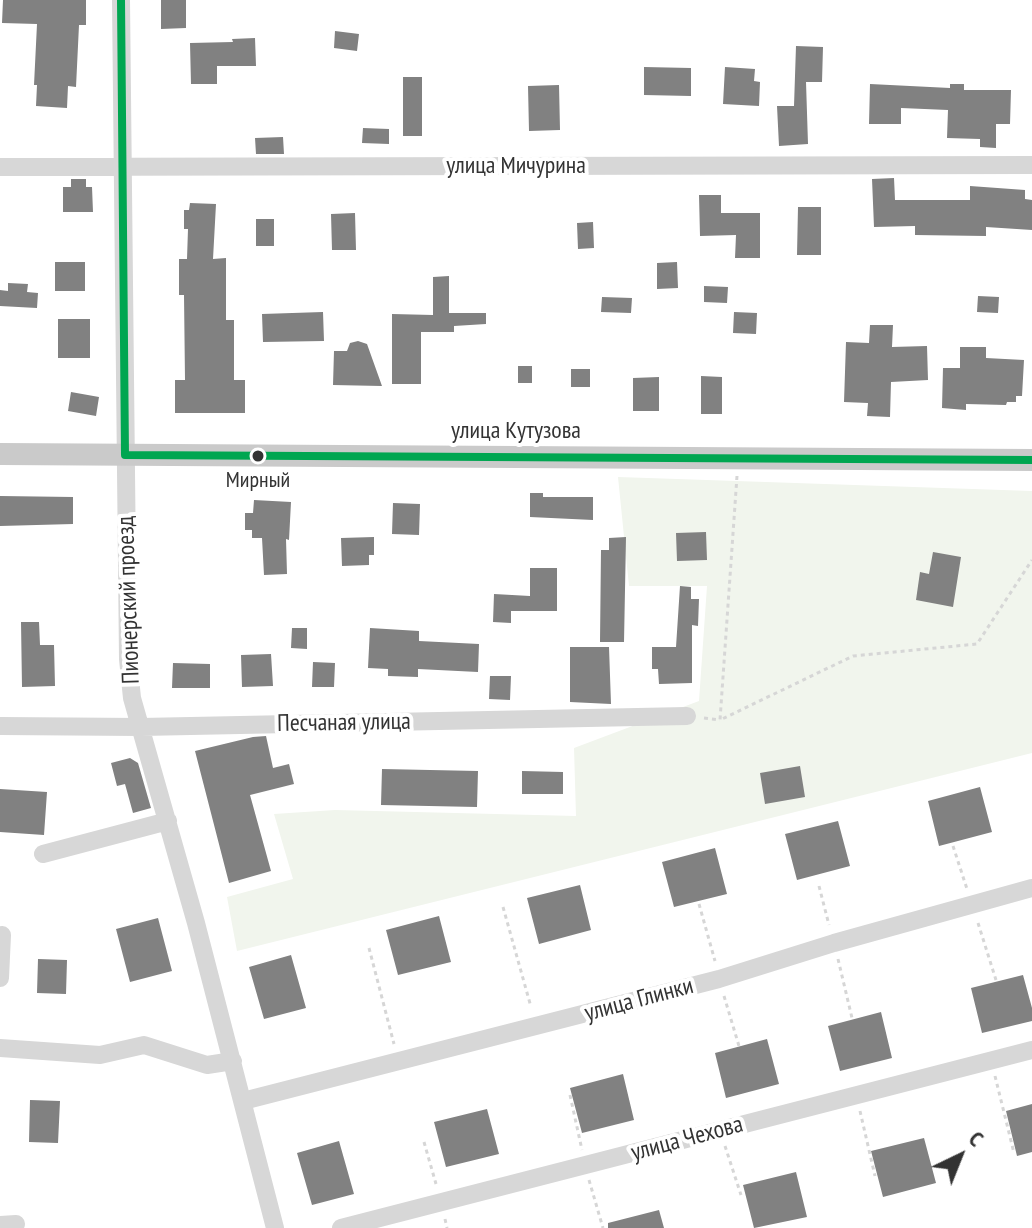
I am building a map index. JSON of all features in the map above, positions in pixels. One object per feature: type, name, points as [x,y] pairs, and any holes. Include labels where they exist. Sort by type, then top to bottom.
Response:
[{"type":"main road","name":"улица Кутузова","points":[[0,454],[1032,460]]},
{"type":"street","name":"Пионерский проезд","points":[[121,0],[128,659],[132,698],[233,1061],[275,1228]]},
{"type":"street","name":"улица Мичурина","points":[[0,167],[1032,165]]},
{"type":"street","name":"Песчаная улица","points":[[0,726],[141,727],[687,716]]},
{"type":"street","points":[[43,854],[168,821]]},
{"type":"street","name":"улица Глинки","points":[[243,1101],[719,979],[834,943],[1032,888]]},
{"type":"street","points":[[0,978],[2,935]]},
{"type":"street","points":[[0,1048],[100,1055],[144,1045],[207,1065],[233,1061]]},
{"type":"street","name":"улица Чехова","points":[[341,1228],[1032,1050]]},
{"type":"path","points":[[738,471],[720,720],[853,656],[977,644],[1032,560]]},
{"type":"path","points":[[699,904],[739,1046]]},
{"type":"path","points":[[503,907],[537,1027]]},
{"type":"path","points":[[369,948],[399,1063]]},
{"type":"path","points":[[991,1060],[1014,1153]]},
{"type":"path","points":[[856,1095],[875,1176]]},
{"type":"path","points":[[720,1131],[741,1195]]},
{"type":"shaded area","points":[[618,477],[1032,491],[1032,753],[237,951],[227,897],[293,879],[274,814],[335,810],[576,816],[574,748],[699,701],[707,586],[629,586]]},
{"type":"building","points":[[3,0],[86,0],[86,25],[79,25],[76,87],[68,86],[67,108],[36,106],[37,24],[2,23]]},
{"type":"building","points":[[161,0],[186,0],[186,28],[161,29]]},
{"type":"building","points":[[335,31],[359,34],[357,51],[334,48]]},
{"type":"building","points":[[255,38],[256,66],[217,66],[217,84],[191,84],[190,43]]},
{"type":"building","points":[[796,46],[823,47],[822,82],[806,82],[808,144],[779,146],[777,106],[794,106]]},
{"type":"building","points":[[644,67],[691,68],[691,96],[644,95]]},
{"type":"building","points":[[725,67],[755,69],[754,81],[760,82],[759,106],[723,104]]},
{"type":"building","points":[[403,77],[422,77],[422,136],[403,136]]},
{"type":"building","points":[[870,84],[950,88],[950,84],[964,84],[964,90],[1011,90],[1010,124],[996,124],[996,148],[980,147],[980,139],[947,138],[948,110],[901,108],[901,124],[869,124]]},
{"type":"building","points":[[559,85],[560,130],[529,131],[528,86]]},
{"type":"building","points":[[363,128],[389,129],[389,144],[362,143]]},
{"type":"building","points":[[283,137],[284,154],[256,154],[255,138]]},
{"type":"building","points":[[894,178],[895,200],[970,200],[970,186],[1025,190],[1025,199],[1032,200],[1032,230],[986,227],[986,236],[915,235],[915,226],[874,227],[872,179]]},
{"type":"building","points":[[71,179],[86,179],[86,187],[92,187],[93,212],[63,212],[63,187],[71,187]]},
{"type":"building","points":[[699,195],[721,195],[721,213],[760,213],[760,258],[735,258],[736,235],[700,236]]},
{"type":"building","points":[[190,203],[216,204],[213,259],[226,258],[226,320],[234,320],[234,380],[245,380],[245,413],[175,413],[175,380],[185,380],[184,295],[179,295],[179,259],[187,259],[188,229],[184,229],[184,210],[189,210]]},
{"type":"building","points":[[798,207],[821,207],[821,255],[797,255]]},
{"type":"building","points":[[355,213],[356,250],[332,250],[331,214]]},
{"type":"building","points":[[256,219],[274,219],[274,246],[256,246]]},
{"type":"building","points":[[593,222],[594,248],[578,249],[577,223]]},
{"type":"building","points":[[55,262],[85,262],[85,291],[55,291]]},
{"type":"building","points":[[677,262],[678,288],[657,289],[657,263]]},
{"type":"building","points":[[449,276],[449,313],[486,313],[486,324],[454,326],[454,332],[421,332],[421,384],[392,384],[392,314],[433,315],[433,277]]},
{"type":"building","points":[[8,283],[28,284],[27,292],[38,293],[37,308],[0,306],[0,290],[8,291]]},
{"type":"building","points":[[704,286],[728,287],[727,303],[704,302]]},
{"type":"building","points":[[978,296],[999,297],[998,313],[977,312]]},
{"type":"building","points":[[602,297],[632,298],[631,313],[601,312]]},
{"type":"building","points":[[323,312],[324,341],[263,342],[262,314]]},
{"type":"building","points":[[734,312],[757,313],[756,334],[733,333]]},
{"type":"building","points":[[58,319],[90,319],[90,358],[58,358]]},
{"type":"building","points":[[870,325],[893,325],[892,347],[927,346],[928,380],[891,382],[890,417],[867,416],[868,403],[844,402],[846,342],[869,343]]},
{"type":"building","points":[[358,341],[367,344],[382,386],[333,385],[334,351],[347,351],[350,343]]},
{"type":"building","points":[[960,347],[986,347],[986,358],[1024,360],[1022,396],[1016,396],[1016,402],[1007,402],[1006,405],[966,404],[966,410],[942,408],[943,368],[960,368]]},
{"type":"building","points":[[518,366],[532,366],[532,383],[518,383]]},
{"type":"building","points":[[571,369],[590,369],[590,387],[571,387]]},
{"type":"building","points":[[701,376],[722,377],[722,414],[701,414]]},
{"type":"building","points":[[659,377],[659,411],[633,411],[633,378]]},
{"type":"building","points":[[71,392],[99,397],[96,416],[68,411]]},
{"type":"building","points":[[530,493],[543,493],[543,497],[593,497],[593,520],[530,517]]},
{"type":"building","points":[[0,496],[73,497],[73,524],[0,526]]},
{"type":"building","points":[[254,500],[291,502],[289,540],[286,539],[287,574],[264,575],[262,538],[252,538],[252,530],[245,530],[245,513],[253,513]]},
{"type":"building","points":[[393,503],[420,504],[419,535],[392,534]]},
{"type":"building","points":[[706,532],[707,560],[677,561],[676,533]]},
{"type":"building","points":[[374,537],[374,555],[369,555],[369,565],[342,566],[341,538]]},
{"type":"building","points":[[626,537],[624,642],[600,642],[601,550],[609,550],[609,538]]},
{"type":"building","points":[[933,552],[961,557],[953,607],[916,600],[920,572],[929,574]]},
{"type":"building","points":[[530,568],[557,568],[557,611],[511,611],[511,623],[493,622],[494,594],[530,596]]},
{"type":"building","points":[[680,586],[691,587],[691,599],[699,599],[698,626],[692,625],[692,683],[659,684],[658,669],[652,669],[652,647],[676,647]]},
{"type":"building","points":[[21,622],[39,622],[40,645],[54,645],[55,686],[22,687]]},
{"type":"building","points":[[292,628],[307,628],[307,649],[291,648]]},
{"type":"building","points":[[370,628],[419,631],[419,641],[479,644],[478,672],[418,669],[418,677],[388,676],[388,669],[368,668]]},
{"type":"building","points":[[570,647],[609,647],[611,704],[570,702]]},
{"type":"building","points":[[271,654],[273,686],[242,687],[241,655]]},
{"type":"building","points":[[313,662],[335,663],[334,687],[312,687]]},
{"type":"building","points":[[173,663],[210,664],[210,688],[172,688]]},
{"type":"building","points":[[490,676],[511,676],[510,700],[489,699]]},
{"type":"building","points":[[266,736],[273,768],[289,764],[294,784],[250,795],[271,871],[229,883],[195,751]]},
{"type":"building","points":[[130,758],[138,763],[151,808],[133,813],[125,784],[117,786],[111,763]]},
{"type":"building","points":[[800,766],[805,797],[765,804],[760,773]]},
{"type":"building","points":[[382,769],[478,771],[477,807],[381,805]]},
{"type":"building","points":[[522,771],[563,772],[563,794],[522,794]]},
{"type":"building","points":[[980,787],[992,832],[939,846],[928,801]]},
{"type":"building","points":[[0,789],[47,792],[44,835],[0,832]]},
{"type":"building","points":[[838,821],[850,866],[797,880],[785,834]]},
{"type":"building","points":[[715,848],[727,894],[674,907],[662,862]]},
{"type":"building","points":[[580,885],[591,930],[539,944],[527,898]]},
{"type":"building","points":[[439,916],[451,962],[398,975],[386,930]]},
{"type":"building","points":[[158,918],[172,971],[130,982],[116,929]]},
{"type":"building","points":[[291,955],[306,1008],[264,1019],[249,967]]},
{"type":"building","points":[[38,959],[67,960],[66,994],[37,993]]},
{"type":"building","points":[[1023,975],[1032,1008],[1032,1021],[982,1033],[971,988]]},
{"type":"building","points":[[881,1012],[892,1058],[840,1071],[828,1026]]},
{"type":"building","points":[[767,1039],[779,1084],[726,1098],[715,1053]]},
{"type":"building","points":[[623,1074],[634,1120],[582,1133],[570,1088]]},
{"type":"building","points":[[30,1100],[60,1101],[58,1143],[29,1142]]},
{"type":"building","points":[[1032,1104],[1032,1152],[1017,1156],[1006,1111]]},
{"type":"building","points":[[487,1109],[499,1154],[446,1167],[434,1122]]},
{"type":"building","points":[[924,1138],[936,1183],[883,1197],[871,1151]]},
{"type":"building","points":[[339,1141],[354,1194],[312,1205],[297,1153]]},
{"type":"building","points":[[796,1172],[807,1217],[754,1228],[743,1185]]},
{"type":"building","points":[[659,1210],[664,1228],[608,1228],[608,1223]]},
{"type":"transit line","points":[[121,0],[125,455],[1032,460]]},
{"type":"place","name":"Мирный","points":[[258,456]]}]
